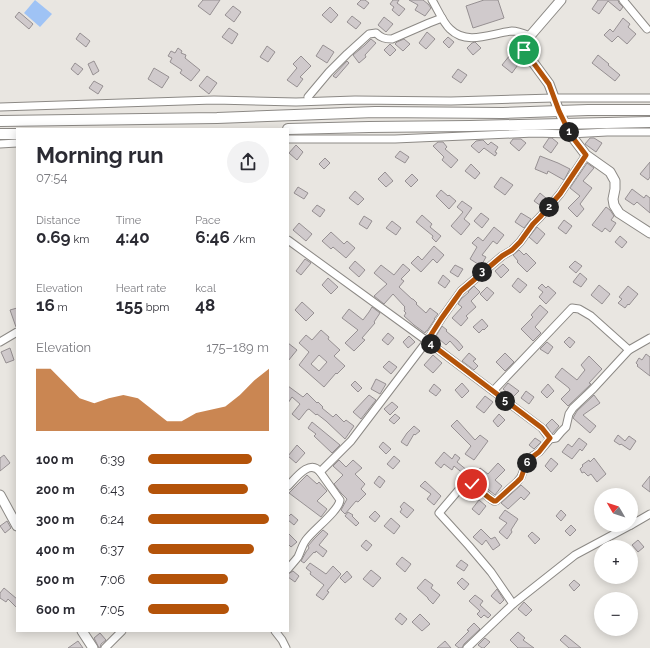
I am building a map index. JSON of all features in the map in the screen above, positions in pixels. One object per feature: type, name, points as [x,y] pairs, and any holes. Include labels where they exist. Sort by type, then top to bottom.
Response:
[{"type":"highway","points":[[0,121],[217,118],[375,112],[503,113],[650,110]]},
{"type":"highway","points":[[289,129],[650,122]]},
{"type":"highway","points":[[0,134],[16,134]]},
{"type":"main road","points":[[561,0],[525,40],[524,50],[549,84],[559,111],[570,134],[586,155],[610,172],[615,181],[613,199],[614,205],[619,213],[650,233]]},
{"type":"main road","points":[[0,495],[16,524]]},
{"type":"main road","points":[[83,632],[92,648]]},
{"type":"street","points":[[432,0],[449,28],[456,34],[463,37],[475,38],[514,31],[530,36]]},
{"type":"street","points":[[623,0],[647,29]]},
{"type":"street","points":[[308,97],[329,72],[369,34],[376,33],[381,38],[392,39],[442,18]]},
{"type":"street","points":[[0,107],[214,100],[296,102],[355,100],[451,101],[554,98],[650,98]]},
{"type":"street","points":[[289,140],[395,139],[534,133],[570,134],[650,132]]},
{"type":"street","points":[[0,144],[16,143]]},
{"type":"street","points":[[320,472],[351,441],[427,341],[461,291],[520,242],[533,224],[560,194],[586,155]]},
{"type":"street","points":[[289,241],[427,341],[542,428],[550,438]]},
{"type":"street","points":[[493,391],[572,308],[579,309],[591,316],[629,350]]},
{"type":"street","points":[[0,342],[16,333]]},
{"type":"street","points":[[550,438],[556,438],[566,427],[569,414],[573,408],[598,384],[629,350],[650,338]]},
{"type":"street","points":[[513,604],[491,572],[474,551],[439,513],[466,483],[472,484],[479,488],[491,500],[496,501],[521,478],[526,464],[539,452],[550,438]]},
{"type":"street","points":[[289,485],[304,469],[315,468],[318,469],[340,500],[340,504],[306,539],[298,556],[289,568]]},
{"type":"street","points":[[638,521],[650,514]]},
{"type":"street","points":[[468,648],[513,604],[575,555],[618,532]]},
{"type":"street","points":[[105,648],[121,632]]},
{"type":"street","points":[[276,632],[286,648]]},
{"type":"water","points":[[35,0],[52,14],[40,27],[24,13]]},
{"type":"building","points":[[203,0],[220,0],[210,15],[198,6]]},
{"type":"building","points":[[361,0],[365,0],[369,3],[364,9],[357,4]]},
{"type":"building","points":[[393,0],[399,0],[397,3],[405,9],[399,16],[392,10],[394,7],[390,4]]},
{"type":"building","points":[[409,0],[423,0],[431,8],[425,16],[415,10],[418,5]]},
{"type":"building","points":[[484,0],[498,0],[504,18],[473,28],[466,6]]},
{"type":"building","points":[[598,0],[618,0],[623,7],[620,11],[608,1],[599,14],[592,9]]},
{"type":"building","points":[[233,6],[241,12],[234,22],[225,15]]},
{"type":"building","points":[[330,7],[338,15],[331,23],[322,15]]},
{"type":"building","points":[[19,12],[33,24],[29,29],[15,17]]},
{"type":"building","points":[[352,16],[361,23],[356,29],[347,22]]},
{"type":"building","points":[[384,17],[393,24],[386,32],[378,25]]},
{"type":"building","points":[[623,18],[630,24],[628,27],[636,34],[627,44],[618,36],[612,42],[604,35],[610,29],[613,32]]},
{"type":"building","points":[[229,28],[238,34],[232,44],[222,37]]},
{"type":"building","points":[[427,32],[435,39],[426,49],[419,43]]},
{"type":"building","points":[[80,33],[90,41],[86,47],[76,39]]},
{"type":"building","points":[[448,37],[454,42],[449,48],[443,42]]},
{"type":"building","points":[[371,39],[376,43],[365,55],[366,57],[359,63],[353,55]]},
{"type":"building","points":[[404,39],[410,44],[403,51],[395,44]]},
{"type":"building","points":[[475,42],[481,48],[473,55],[467,48]]},
{"type":"building","points":[[390,44],[396,50],[390,56],[384,50]]},
{"type":"building","points":[[323,45],[334,52],[327,63],[316,56]]},
{"type":"building","points":[[267,46],[275,52],[268,62],[260,57]]},
{"type":"building","points":[[178,48],[182,51],[181,53],[186,55],[185,58],[200,70],[191,81],[180,73],[182,70],[170,62],[172,58],[168,56],[171,51],[175,53]]},
{"type":"building","points":[[510,55],[520,62],[512,73],[502,65]]},
{"type":"building","points":[[598,55],[620,75],[615,81],[592,63]]},
{"type":"building","points":[[301,56],[311,66],[300,77],[303,79],[297,87],[287,80],[297,68],[293,64]]},
{"type":"building","points":[[94,61],[99,71],[93,75],[88,64]]},
{"type":"building","points":[[347,61],[349,63],[336,78],[333,76]]},
{"type":"building","points":[[75,63],[83,69],[78,75],[71,69]]},
{"type":"building","points":[[154,68],[169,77],[162,88],[148,79]]},
{"type":"building","points":[[458,69],[467,75],[461,83],[452,77]]},
{"type":"building","points":[[207,76],[217,83],[209,94],[199,86]]},
{"type":"building","points":[[94,81],[103,86],[98,94],[89,88]]},
{"type":"building","points":[[549,138],[552,138],[558,143],[551,153],[543,147]]},
{"type":"building","points":[[590,138],[594,138],[602,143],[596,152],[585,144]]},
{"type":"building","points":[[513,139],[521,139],[526,143],[519,151],[510,143]]},
{"type":"building","points":[[483,140],[488,145],[491,142],[498,147],[495,152],[497,153],[495,156],[484,148],[479,153],[471,146],[476,141]]},
{"type":"building","points":[[438,142],[443,142],[447,147],[445,149],[458,160],[451,168],[442,160],[444,157],[433,146]]},
{"type":"building","points":[[296,145],[303,152],[297,160],[289,153]]},
{"type":"building","points":[[400,151],[409,157],[405,163],[395,157]]},
{"type":"building","points":[[540,156],[570,169],[564,180],[548,171],[547,174],[535,169]]},
{"type":"building","points":[[325,158],[330,163],[324,169],[319,164]]},
{"type":"building","points":[[650,162],[650,177],[648,180],[640,174]]},
{"type":"building","points":[[587,163],[594,168],[583,181],[592,188],[580,204],[584,209],[577,217],[568,208],[580,196],[570,188]]},
{"type":"building","points":[[471,164],[480,173],[475,179],[465,171]]},
{"type":"building","points":[[385,172],[393,181],[386,187],[378,179]]},
{"type":"building","points":[[412,174],[418,180],[411,187],[405,181]]},
{"type":"building","points":[[501,177],[513,185],[505,195],[494,187]]},
{"type":"building","points":[[298,187],[308,193],[304,199],[294,193]]},
{"type":"building","points":[[632,189],[644,198],[646,195],[650,198],[650,213],[637,202],[634,205],[625,199]]},
{"type":"building","points":[[441,190],[456,201],[449,209],[436,196]]},
{"type":"building","points":[[355,191],[364,199],[358,205],[349,198]]},
{"type":"building","points":[[540,193],[547,199],[541,206],[534,201]]},
{"type":"building","points":[[462,201],[472,208],[464,219],[470,224],[461,235],[451,226],[463,212],[457,207]]},
{"type":"building","points":[[317,205],[325,210],[320,217],[312,211]]},
{"type":"building","points":[[606,207],[614,216],[611,220],[616,223],[610,232],[605,228],[602,232],[592,225]]},
{"type":"building","points":[[481,213],[489,219],[482,228],[474,221]]},
{"type":"building","points":[[521,213],[531,219],[524,228],[515,222]]},
{"type":"building","points":[[422,215],[432,224],[430,227],[441,236],[436,242],[432,238],[433,236],[416,222]]},
{"type":"building","points":[[364,216],[372,221],[367,229],[359,224]]},
{"type":"building","points":[[564,220],[572,226],[566,234],[558,228]]},
{"type":"building","points":[[392,221],[401,228],[396,235],[386,228]]},
{"type":"building","points":[[299,223],[312,234],[306,241],[293,230]]},
{"type":"building","points":[[494,227],[504,235],[497,244],[493,241],[482,255],[486,257],[481,266],[470,259],[477,247],[472,243],[478,237],[483,241]]},
{"type":"building","points":[[537,227],[545,234],[537,244],[529,237]]},
{"type":"building","points":[[331,232],[344,244],[347,241],[355,248],[346,258],[333,247],[331,249],[322,241]]},
{"type":"building","points":[[620,236],[627,242],[622,248],[615,242]]},
{"type":"building","points":[[434,246],[444,255],[437,263],[433,259],[421,272],[411,263],[418,256],[422,260]]},
{"type":"building","points":[[519,250],[524,255],[526,253],[536,263],[527,272],[517,262],[518,261],[513,255]]},
{"type":"building","points":[[305,259],[311,263],[301,275],[296,271]]},
{"type":"building","points":[[355,261],[365,270],[359,277],[349,268]]},
{"type":"building","points":[[575,261],[582,266],[576,273],[569,267]]},
{"type":"building","points":[[403,264],[410,270],[401,279],[404,281],[399,287],[426,313],[430,308],[438,314],[425,333],[404,316],[406,313],[404,311],[405,307],[393,294],[384,304],[374,296],[387,284],[374,273],[381,265],[394,275]]},
{"type":"building","points":[[503,264],[509,270],[501,278],[495,271]]},
{"type":"building","points":[[455,265],[463,269],[458,277],[450,272]]},
{"type":"building","points":[[580,273],[587,279],[581,287],[573,282]]},
{"type":"building","points":[[443,275],[450,281],[445,288],[438,283]]},
{"type":"building","points":[[328,278],[338,287],[331,294],[322,285]]},
{"type":"building","points":[[518,278],[527,285],[520,293],[512,286]]},
{"type":"building","points":[[542,284],[546,288],[548,286],[556,293],[546,304],[539,297],[543,292],[538,288]]},
{"type":"building","points":[[599,285],[610,294],[602,304],[591,295]]},
{"type":"building","points":[[474,286],[480,292],[471,301],[476,307],[466,316],[468,318],[461,326],[452,318],[462,307],[458,304],[461,299]]},
{"type":"building","points":[[628,286],[638,294],[625,308],[618,303],[622,299],[619,297]]},
{"type":"building","points":[[487,287],[494,293],[487,301],[480,294]]},
{"type":"building","points":[[302,302],[314,313],[306,321],[295,310]]},
{"type":"building","points":[[540,305],[548,312],[535,327],[541,333],[533,341],[521,329],[533,317],[531,315]]},
{"type":"building","points":[[372,307],[380,313],[374,322],[375,323],[362,338],[365,340],[354,351],[345,343],[358,330],[342,318],[349,309],[363,320]]},
{"type":"building","points":[[16,308],[16,327],[10,310]]},
{"type":"building","points":[[482,319],[488,326],[479,333],[473,327]]},
{"type":"building","points":[[442,326],[463,347],[459,351],[450,341],[446,345],[439,339],[438,341],[435,338]]},
{"type":"building","points":[[321,330],[340,350],[334,356],[345,366],[337,374],[336,373],[324,387],[299,365],[309,352],[299,343],[306,335],[312,340]],"holes":[[[319,355],[327,362],[319,371],[311,364]]]},
{"type":"building","points":[[388,333],[394,338],[388,345],[382,340]]},
{"type":"building","points":[[409,336],[415,342],[408,348],[403,342]]},
{"type":"building","points":[[569,337],[575,342],[570,348],[564,342]]},
{"type":"building","points":[[547,342],[553,347],[548,354],[540,349]]},
{"type":"building","points":[[289,344],[297,350],[289,360]]},
{"type":"building","points":[[10,348],[14,360],[6,363],[1,352]]},
{"type":"building","points":[[469,353],[476,359],[473,361],[478,366],[474,370],[462,361]]},
{"type":"building","points":[[505,353],[514,362],[505,371],[496,362]]},
{"type":"building","points":[[646,354],[650,357],[650,376],[637,366],[638,365],[636,363],[639,358],[642,360]]},
{"type":"building","points":[[433,355],[442,363],[433,373],[424,365]]},
{"type":"building","points":[[589,356],[602,369],[589,383],[591,384],[568,406],[561,399],[570,390],[555,377],[562,368],[577,380],[585,370],[581,365]]},
{"type":"building","points":[[389,361],[397,367],[391,374],[383,367]]},
{"type":"building","points":[[376,379],[386,384],[380,394],[371,389]]},
{"type":"building","points":[[355,381],[362,388],[358,392],[351,385]]},
{"type":"building","points":[[462,383],[469,391],[462,398],[455,390]]},
{"type":"building","points":[[508,383],[519,391],[513,397],[503,389]]},
{"type":"building","points":[[434,384],[441,390],[436,396],[429,391]]},
{"type":"building","points":[[548,384],[554,391],[547,398],[541,392]]},
{"type":"building","points":[[289,387],[303,397],[307,393],[333,417],[336,414],[344,422],[346,420],[354,426],[345,439],[326,421],[309,409],[299,420],[292,414],[300,404],[292,397],[289,402]]},
{"type":"building","points":[[526,391],[534,397],[529,404],[521,398]]},
{"type":"building","points":[[369,395],[376,400],[361,419],[353,412]]},
{"type":"building","points":[[594,395],[600,403],[583,415],[596,426],[590,433],[573,418],[577,411]]},
{"type":"building","points":[[485,396],[493,402],[484,413],[476,407]]},
{"type":"building","points":[[392,402],[398,407],[390,415],[384,409]]},
{"type":"building","points":[[395,414],[400,418],[394,424],[389,420]]},
{"type":"building","points":[[499,414],[505,420],[498,427],[493,421]]},
{"type":"building","points":[[552,419],[559,426],[552,434],[546,425]]},
{"type":"building","points":[[457,420],[475,440],[480,435],[488,441],[474,460],[465,454],[471,446],[451,426]]},
{"type":"building","points":[[312,422],[340,445],[332,453],[314,436],[316,434],[308,428]]},
{"type":"building","points":[[414,426],[420,431],[415,435],[414,434],[407,446],[401,442]]},
{"type":"building","points":[[618,435],[625,441],[629,436],[636,441],[630,450],[614,441]]},
{"type":"building","points":[[535,438],[541,442],[534,449],[529,445]]},
{"type":"building","points":[[579,438],[587,444],[582,451],[580,449],[572,459],[562,452],[568,444],[572,447]]},
{"type":"building","points":[[383,442],[391,449],[386,454],[379,447]]},
{"type":"building","points":[[297,445],[305,453],[296,463],[289,457]]},
{"type":"building","points":[[444,452],[452,459],[455,454],[460,458],[457,462],[468,471],[465,475],[454,466],[452,470],[444,464],[441,468],[435,463]]},
{"type":"building","points":[[4,455],[10,463],[0,471],[0,458]]},
{"type":"building","points":[[394,456],[400,461],[393,469],[387,464]]},
{"type":"building","points":[[551,458],[558,464],[551,472],[545,466]]},
{"type":"building","points":[[594,458],[606,474],[597,482],[591,474],[588,476],[584,472],[582,473],[580,469],[583,466],[582,465],[589,460],[590,462]]},
{"type":"building","points":[[339,460],[346,467],[353,460],[362,468],[355,474],[365,484],[361,489],[366,494],[358,502],[356,501],[345,514],[341,510],[347,499],[334,484],[343,475],[333,466]]},
{"type":"building","points":[[498,463],[505,470],[495,480],[502,486],[495,495],[473,477],[480,468],[488,474]]},
{"type":"building","points":[[307,475],[317,484],[319,482],[327,491],[317,501],[327,509],[321,517],[289,493]]},
{"type":"building","points":[[379,476],[385,481],[380,488],[374,483]]},
{"type":"building","points":[[650,476],[650,492],[642,486]]},
{"type":"building","points":[[425,481],[441,496],[434,505],[427,499],[431,494],[420,486]]},
{"type":"building","points":[[521,485],[530,493],[524,500],[521,497],[508,509],[501,503]]},
{"type":"building","points":[[479,500],[486,506],[479,515],[472,509]]},
{"type":"building","points":[[404,502],[414,510],[407,518],[400,512],[402,509],[400,507]]},
{"type":"building","points":[[505,510],[518,519],[507,539],[499,532],[507,523],[499,518]]},
{"type":"building","points":[[561,510],[566,515],[561,521],[556,516]]},
{"type":"building","points":[[375,511],[380,516],[375,522],[369,517]]},
{"type":"building","points":[[348,512],[353,515],[352,516],[359,523],[356,526],[345,516]]},
{"type":"building","points":[[291,514],[298,520],[294,525],[289,521],[289,516]]},
{"type":"building","points":[[391,518],[400,526],[394,534],[384,526]]},
{"type":"building","points":[[7,521],[11,528],[5,533],[0,526]]},
{"type":"building","points":[[571,525],[576,530],[570,536],[565,531]]},
{"type":"building","points":[[481,529],[491,539],[495,537],[500,545],[493,550],[486,540],[482,545],[473,537]]},
{"type":"building","points":[[323,530],[328,534],[319,545],[327,551],[323,557],[316,551],[315,553],[314,552],[304,563],[301,561],[309,548],[308,546]]},
{"type":"building","points":[[532,532],[540,539],[535,544],[528,536]]},
{"type":"building","points":[[289,534],[297,542],[291,547],[289,545]]},
{"type":"building","points":[[366,540],[372,545],[367,551],[361,546]]},
{"type":"building","points":[[638,540],[644,547],[638,552]]},
{"type":"building","points":[[402,557],[411,564],[405,572],[396,564]]},
{"type":"building","points":[[461,560],[468,565],[464,571],[456,566]]},
{"type":"building","points":[[310,563],[326,574],[333,566],[341,574],[327,591],[329,592],[323,600],[316,595],[324,585],[310,574],[311,572],[306,568]]},
{"type":"building","points":[[371,570],[381,578],[373,587],[363,579]]},
{"type":"building","points":[[293,571],[299,576],[295,582],[289,578],[289,573]]},
{"type":"building","points":[[347,571],[352,577],[345,583],[340,578]]},
{"type":"building","points":[[462,578],[469,584],[464,590],[457,583]]},
{"type":"building","points":[[425,579],[433,585],[431,588],[440,595],[433,604],[417,588]]},
{"type":"building","points":[[574,580],[580,585],[574,591],[569,585]]},
{"type":"building","points":[[4,588],[16,598],[16,607],[8,599],[6,602],[0,598],[0,593]]},
{"type":"building","points":[[497,589],[504,600],[500,604],[491,596]]},
{"type":"building","points":[[475,595],[483,601],[480,605],[491,615],[488,618],[484,615],[481,618],[477,614],[480,611],[469,601]]},
{"type":"building","points":[[524,602],[532,610],[526,616],[518,609]]},
{"type":"building","points":[[400,613],[407,619],[402,625],[395,619]]},
{"type":"building","points":[[420,614],[430,624],[422,631],[412,622]]},
{"type":"building","points":[[474,623],[480,629],[464,644],[462,648],[459,648],[455,645],[469,631],[467,630]]},
{"type":"building","points":[[518,632],[525,638],[523,640],[534,648],[518,648],[510,640]]},
{"type":"building","points":[[100,633],[106,640],[99,648],[94,638]]},
{"type":"building","points":[[565,635],[581,648],[569,648],[560,640]]},
{"type":"building","points":[[485,638],[490,642],[482,648],[478,645]]},
{"type":"building","points":[[78,641],[83,648],[68,648]]},
{"type":"building","points":[[445,641],[451,648],[437,648]]},
{"type":"route","points":[[472,484],[479,488],[491,500],[496,501],[521,478],[526,464],[539,452],[550,438],[542,428],[427,341],[461,291],[520,242],[533,224],[560,194],[586,155],[570,134],[559,111],[549,84],[524,50]]}]
